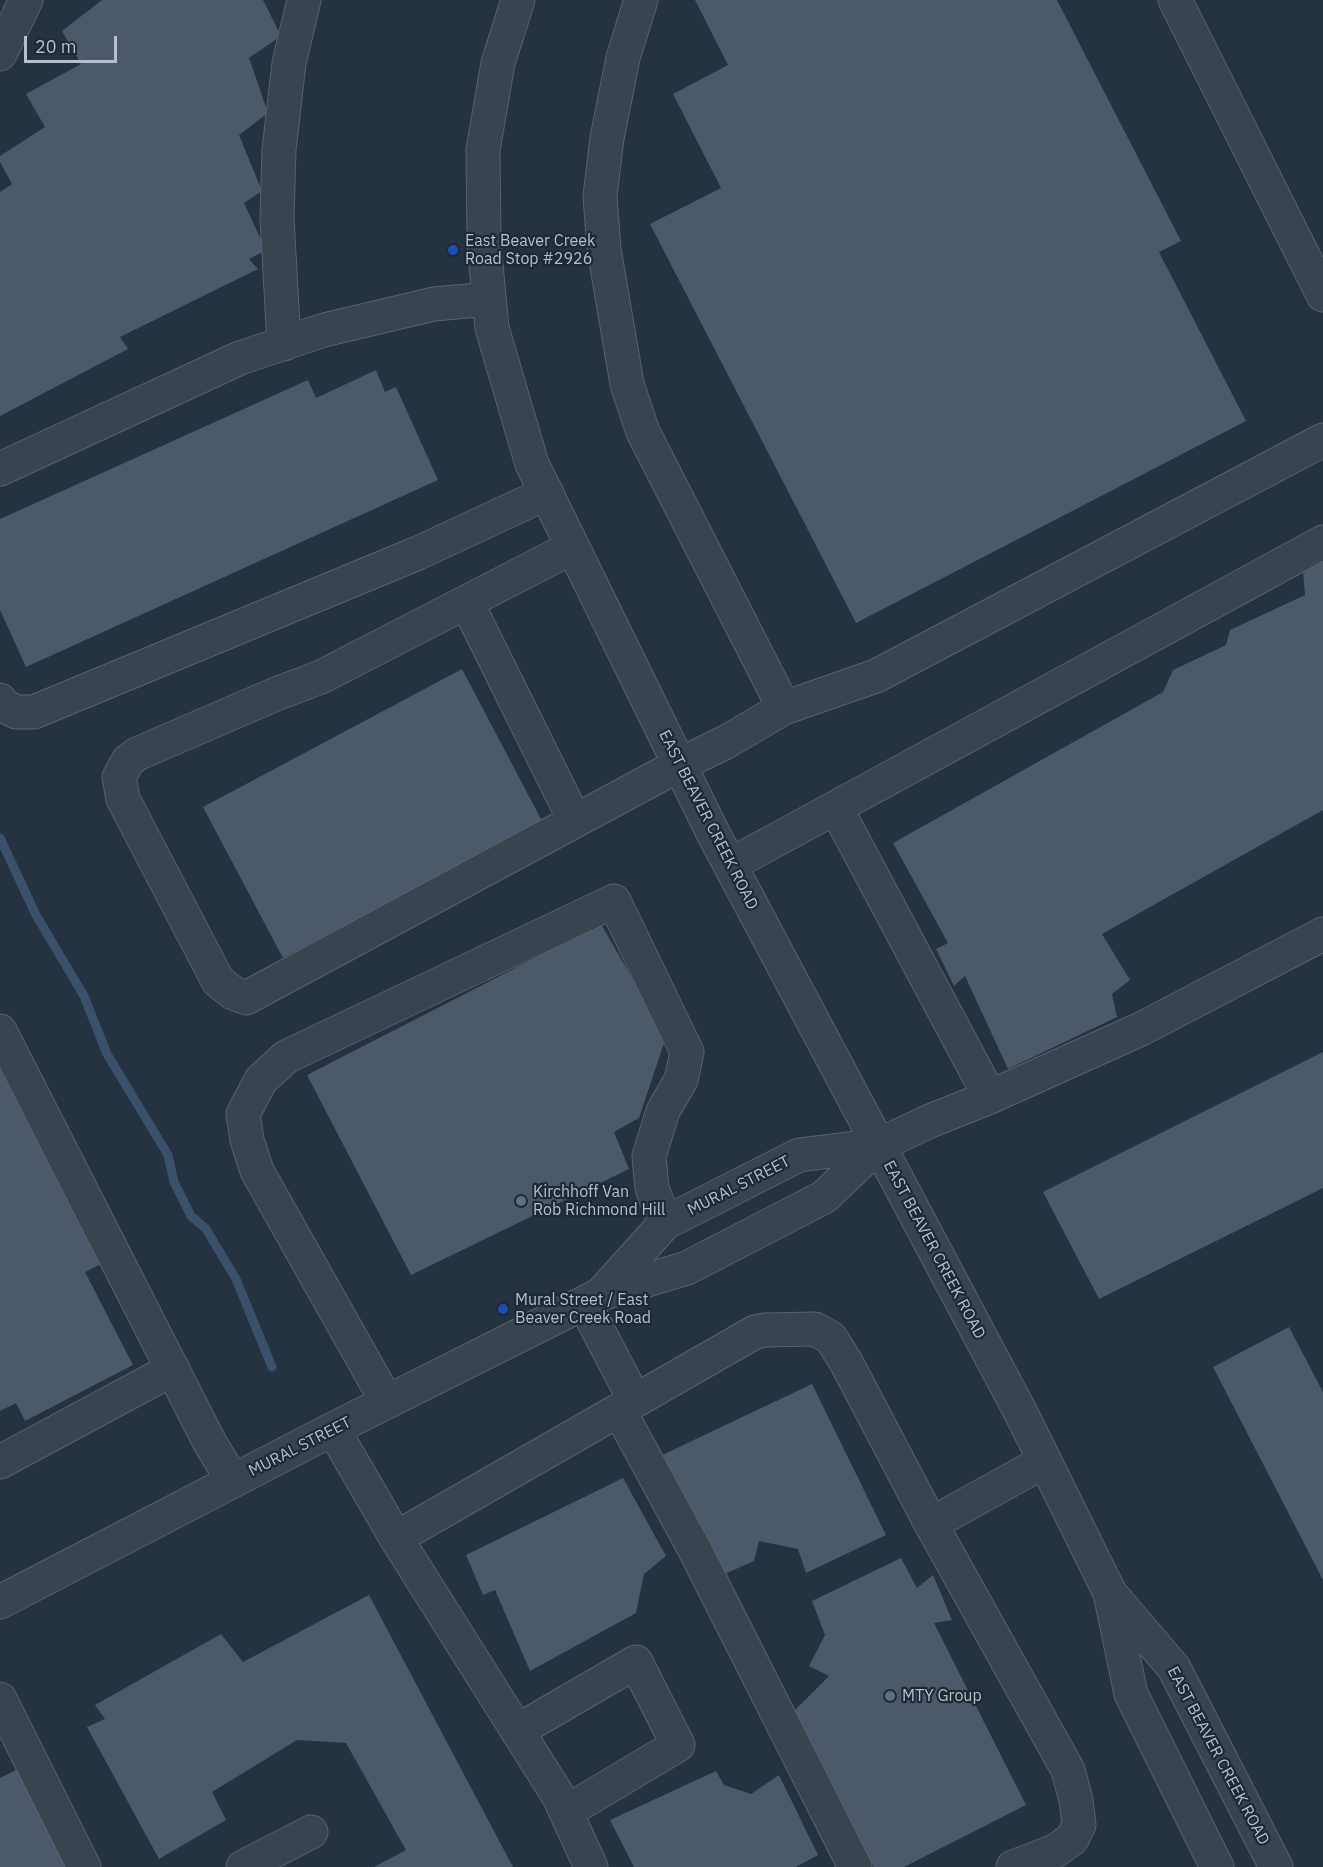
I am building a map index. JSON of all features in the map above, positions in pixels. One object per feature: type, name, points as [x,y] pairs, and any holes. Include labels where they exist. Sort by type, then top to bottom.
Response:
[{"type":"street","points":[[0,54],[26,0]]},
{"type":"street","points":[[284,344],[277,218],[279,150],[290,63],[304,0]]},
{"type":"street","name":"EAST BEAVER CREEK ROAD","points":[[518,0],[498,63],[483,150],[484,244],[492,328],[532,464],[730,865],[1045,1461],[1110,1593],[1174,1668],[1276,1867]]},
{"type":"street","points":[[641,0],[623,58],[607,138],[600,196],[604,249],[627,384],[643,432],[784,708]]},
{"type":"street","points":[[1175,0],[1323,295]]},
{"type":"street","points":[[0,470],[240,358],[324,330],[434,304],[489,299]]},
{"type":"street","points":[[573,546],[321,677],[137,754],[128,762],[119,777],[123,799],[218,981],[233,993],[246,998],[726,742],[784,708],[876,676],[1323,440]]},
{"type":"street","points":[[0,700],[3,705],[16,712],[34,712],[418,553],[547,494]]},
{"type":"street","points":[[730,865],[1323,542]]},
{"type":"street","points":[[467,603],[575,821]]},
{"type":"street","points":[[836,808],[990,1097]]},
{"type":"street","points":[[387,1402],[257,1171],[247,1140],[243,1114],[261,1080],[286,1057],[614,901],[687,1052],[681,1080],[663,1111],[649,1156],[652,1188],[665,1223]]},
{"type":"street","points":[[879,1145],[1140,1029],[1323,934]]},
{"type":"street","points":[[0,1031],[210,1443],[233,1481]]},
{"type":"street","name":"MURAL STREET","points":[[592,1299],[665,1223],[799,1155],[879,1145]]},
{"type":"street","name":"MURAL STREET","points":[[0,1602],[333,1429],[592,1299],[687,1268],[824,1197],[879,1145]]},
{"type":"street","points":[[592,1299],[627,1405],[697,1554],[855,1867]]},
{"type":"street","points":[[396,1538],[755,1332],[815,1329],[831,1338],[846,1362],[931,1524],[1068,1770],[1076,1800],[1079,1825],[1072,1839],[1055,1851],[1013,1867]]},
{"type":"street","points":[[0,1462],[173,1369]]},
{"type":"street","points":[[333,1429],[396,1538],[559,1797],[591,1867]]},
{"type":"street","points":[[931,1524],[1045,1461]]},
{"type":"street","name":"EAST BEAVER CREEK ROAD","points":[[1110,1593],[1131,1694],[1217,1867]]},
{"type":"street","points":[[517,1731],[636,1662],[678,1744],[566,1812]]},
{"type":"street","points":[[0,1699],[9,1739],[84,1867]]},
{"type":"street","points":[[243,1867],[311,1832]]},
{"type":"building","points":[[102,0],[263,0],[281,36],[249,58],[268,113],[239,135],[262,191],[244,203],[266,250],[249,259],[258,269],[120,337],[128,349],[0,416],[0,192],[12,184],[0,162],[0,156],[45,127],[26,94],[81,64],[62,31]]},
{"type":"building","points":[[695,0],[1057,0],[1181,241],[1159,252],[1246,421],[856,623],[650,224],[721,188],[673,94],[728,65]]},
{"type":"building","points":[[376,370],[385,392],[396,387],[438,480],[26,667],[0,610],[0,519],[308,380],[316,398]]},
{"type":"building","points":[[1323,560],[1323,810],[1102,934],[1130,980],[1112,994],[1117,1017],[1008,1069],[965,976],[954,986],[936,949],[948,943],[893,843],[1163,692],[1173,670],[1226,645],[1230,630],[1305,595],[1303,571]]},
{"type":"building","points":[[462,669],[542,821],[283,958],[203,807]]},
{"type":"building","points":[[601,924],[666,1037],[639,1118],[614,1132],[629,1169],[411,1275],[307,1075]]},
{"type":"building","points":[[1323,1052],[1323,1188],[1099,1299],[1043,1192]]},
{"type":"building","points":[[0,1069],[101,1264],[85,1272],[133,1365],[25,1421],[16,1403],[0,1411]]},
{"type":"building","points":[[1289,1327],[1323,1392],[1323,1580],[1213,1367]]},
{"type":"building","points":[[812,1384],[886,1535],[806,1573],[798,1549],[759,1541],[754,1561],[720,1576],[658,1457]]},
{"type":"building","points":[[623,1478],[666,1556],[644,1574],[636,1613],[530,1671],[495,1590],[483,1595],[466,1555]]},
{"type":"building","name":"MTY Group","points":[[901,1558],[917,1588],[933,1575],[952,1620],[934,1623],[1026,1805],[904,1867],[874,1867],[789,1716],[829,1676],[809,1666],[825,1635],[812,1601]]},
{"type":"building","points":[[369,1595],[513,1867],[374,1867],[406,1850],[346,1743],[297,1740],[212,1792],[226,1820],[159,1859],[87,1727],[105,1719],[95,1705],[221,1634],[243,1662]]},
{"type":"building","points":[[22,1767],[67,1867],[0,1867],[0,1778]]},
{"type":"building","points":[[716,1771],[724,1785],[751,1794],[779,1775],[818,1855],[796,1867],[634,1867],[610,1820]]},
{"type":"waterway","points":[[0,838],[36,915],[84,996],[107,1054],[168,1155],[174,1182],[191,1216],[206,1229],[236,1279],[272,1367]]},
{"type":"place","name":"East Beaver Creek Road Stop #2926","points":[[453,250]]},
{"type":"place","name":"Kirchhoff Van Rob Richmond Hill","points":[[521,1201]]},
{"type":"place","name":"Mural Street / East Beaver Creek Road","points":[[503,1309]]},
{"type":"place","name":"MTY Group","points":[[890,1696]]}]
